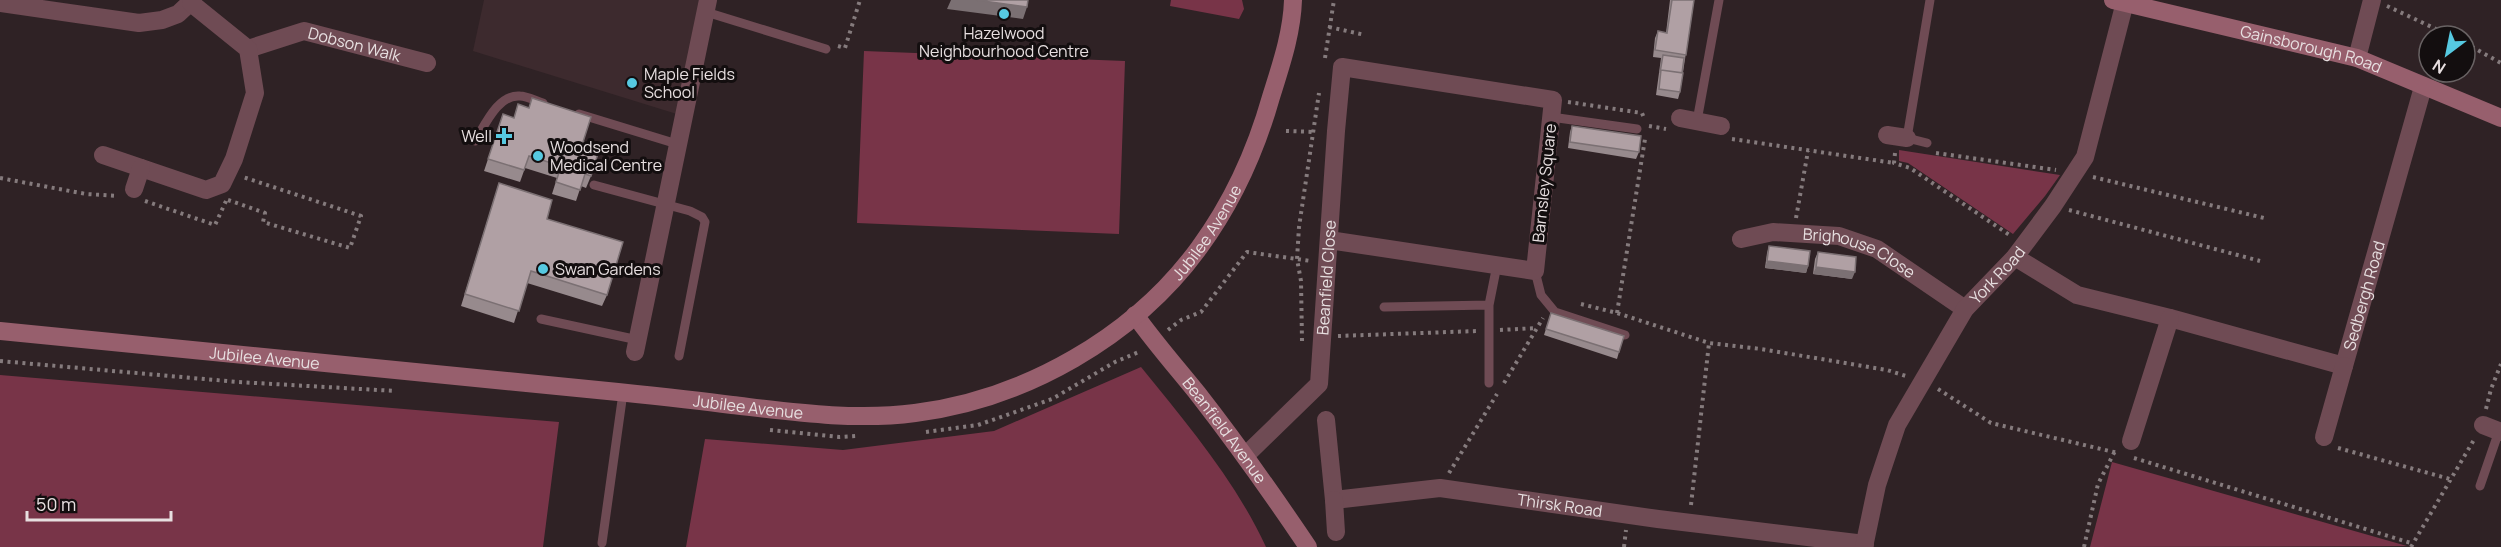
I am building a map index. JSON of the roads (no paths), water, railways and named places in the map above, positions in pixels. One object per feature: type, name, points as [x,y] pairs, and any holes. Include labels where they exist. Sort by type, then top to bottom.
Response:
[{"type":"street","name":"Jubilee Avenue","points":[[0,331],[623,393],[799,413],[860,416],[915,414],[968,402],[1048,373],[1083,354],[1135,315],[1168,285],[1200,248],[1232,197],[1262,129],[1293,21],[1293,0]]},
{"type":"street","name":"Jubilee Avenue","points":[[1293,21],[1308,0]]},
{"type":"street","points":[[0,3],[139,23],[162,20],[178,14],[192,1],[248,50],[255,93],[234,159],[222,184],[206,190],[103,155]]},
{"type":"street","name":"Gainsborough Road","points":[[2119,1],[2357,58],[2501,118]]},
{"type":"street","name":"York Road","points":[[1864,546],[1878,485],[1897,425],[1965,309],[2019,251],[2053,206],[2085,157],[2119,1]]},
{"type":"street","points":[[2357,58],[2378,2]]},
{"type":"street","points":[[636,346],[704,4]]},
{"type":"street","name":"Dobson Walk","points":[[248,50],[304,31],[427,63]]},
{"type":"street","name":"Barnsley Square","points":[[1342,67],[1553,100],[1535,271]]},
{"type":"street","name":"Beanfield Close","points":[[1245,456],[1319,384],[1342,67]]},
{"type":"street","name":"Sedbergh Road","points":[[2019,251],[2077,295],[2344,366],[2423,87]]},
{"type":"street","points":[[1688,120],[1721,126]]},
{"type":"street","points":[[134,189],[141,168]]},
{"type":"street","name":"Brighouse Close","points":[[1741,239],[1773,232],[1839,236],[1877,249],[1965,309]]},
{"type":"street","points":[[1329,240],[1535,271]]},
{"type":"street","name":"Beanfield Avenue","points":[[1135,315],[1153,341],[1245,456],[1308,547]]},
{"type":"street","points":[[2132,441],[2170,318]]},
{"type":"street","points":[[2324,437],[2344,366]]},
{"type":"street","points":[[1326,420],[1336,532]]},
{"type":"street","name":"Thirsk Road","points":[[1334,500],[1440,488],[1864,546]]},
{"type":"lane","points":[[1688,120],[1719,0]]},
{"type":"lane","points":[[1927,143],[1897,140],[1930,0]]},
{"type":"lane","points":[[704,4],[826,49]]},
{"type":"lane","points":[[475,141],[494,111],[506,99],[520,96],[554,106]]},
{"type":"lane","points":[[565,110],[677,144]]},
{"type":"lane","points":[[1551,117],[1637,129]]},
{"type":"lane","points":[[594,185],[698,213],[702,217],[706,227],[679,356]]},
{"type":"lane","points":[[1489,383],[1489,305],[1497,265]]},
{"type":"lane","points":[[1535,271],[1540,295],[1555,312],[1625,335]]},
{"type":"lane","points":[[1384,308],[1489,305]]},
{"type":"lane","points":[[541,319],[636,346]]},
{"type":"lane","points":[[602,543],[623,393]]},
{"type":"lane","points":[[2480,486],[2496,429]]},
{"type":"place","name":"Hazelwood Neighbourhood Centre","points":[[1004,14]]},
{"type":"place","name":"Maple Fields School","points":[[632,83]]},
{"type":"place","name":"Well","points":[[504,136]]},
{"type":"place","name":"Woodsend Medical Centre","points":[[538,156]]},
{"type":"place","name":"Swan Gardens","points":[[543,269]]}]
